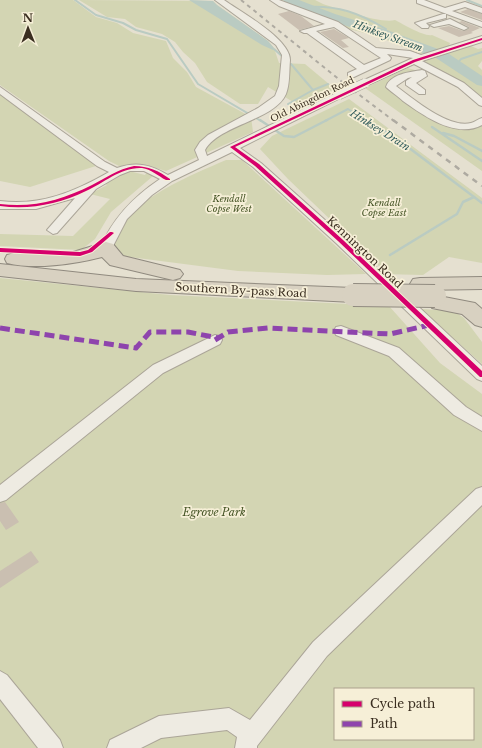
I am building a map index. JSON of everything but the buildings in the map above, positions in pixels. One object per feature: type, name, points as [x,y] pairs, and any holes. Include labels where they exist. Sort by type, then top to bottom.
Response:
[{"type":"highway","points":[[5,262],[71,259],[93,254],[106,248],[110,255],[117,261],[173,274]]},
{"type":"highway","name":"Southern By-pass Road","points":[[5,262],[350,289],[431,294],[482,295]]},
{"type":"highway","name":"Southern By-pass Road","points":[[5,262],[136,285],[350,289],[387,296],[431,294],[482,283]]},
{"type":"highway","points":[[431,294],[468,308],[482,320]]},
{"type":"street","points":[[205,161],[200,150],[203,144],[218,134],[272,105],[280,97],[283,90],[286,55],[279,43],[219,0]]},
{"type":"street","points":[[274,0],[282,6],[294,9],[315,19],[335,24],[387,58],[351,75]]},
{"type":"street","points":[[420,1],[482,25]]},
{"type":"street","points":[[424,26],[419,23],[448,13],[465,4],[482,11]]},
{"type":"street","points":[[434,25],[450,21],[482,35]]},
{"type":"street","points":[[335,24],[306,30],[363,69]]},
{"type":"street","points":[[336,34],[378,63]]},
{"type":"street","name":"Old Abingdon Road","points":[[106,248],[112,233],[125,213],[146,193],[168,179],[279,124],[420,58],[482,39]]},
{"type":"street","points":[[374,50],[410,54],[420,58],[426,72]]},
{"type":"street","points":[[401,67],[418,69],[460,85],[482,104]]},
{"type":"street","points":[[422,92],[409,83],[426,72]]},
{"type":"street","points":[[426,72],[397,79],[392,83],[391,87],[442,121],[465,126],[477,124],[482,121]]},
{"type":"street","points":[[0,90],[101,164],[116,172]]},
{"type":"street","name":"Kennington Road","points":[[232,147],[257,165],[340,240],[482,375]]},
{"type":"street","points":[[53,230],[95,186],[116,172],[141,167],[150,169],[168,179]]},
{"type":"street","points":[[0,205],[27,208],[47,204],[95,186]]},
{"type":"street","points":[[341,331],[394,352],[460,411],[482,425]]},
{"type":"street","points":[[0,495],[158,369],[215,340]]},
{"type":"street","points":[[118,748],[158,727],[229,719],[249,741],[320,649],[482,494]]},
{"type":"street","points":[[0,682],[52,748]]},
{"type":"green space","points":[[0,0],[73,0],[96,17],[117,23],[133,33],[166,41],[173,58],[187,72],[196,87],[251,117],[253,132],[166,171],[142,164],[119,166],[109,161],[0,85]]},
{"type":"green space","points":[[79,0],[213,1],[268,41],[274,48],[279,63],[305,64],[335,89],[300,106],[268,87],[258,104],[240,104],[207,82],[195,63],[175,42],[162,34],[136,27],[125,19],[107,17]]},
{"type":"green space","points":[[283,0],[315,0],[323,4],[370,18],[389,21],[395,20],[419,32],[432,35],[450,43],[449,46],[420,54],[377,36],[349,29],[336,21],[318,16]]},
{"type":"green space","points":[[471,46],[478,49],[482,48],[482,61],[478,66],[482,70],[482,100],[426,66],[425,62],[426,60]]},
{"type":"green space","points":[[408,68],[418,71],[389,83],[445,124],[482,124],[482,171],[365,88]]},
{"type":"green space","points":[[0,93],[99,165],[30,187],[0,181]]},
{"type":"green space","name":"Kendall Copse East","points":[[349,99],[482,198],[482,263],[449,257],[423,275],[381,274],[383,270],[288,179],[260,149],[272,136]]},
{"type":"green space","name":"Kendall Copse West","points":[[226,160],[242,160],[366,274],[327,275],[238,271],[122,256],[113,247],[118,231],[142,204],[176,183]]},
{"type":"green space","points":[[136,170],[133,172],[145,175],[147,172],[153,176],[111,212],[95,239],[81,250],[0,246],[0,234],[73,236],[110,199],[90,194],[107,185],[102,182],[122,172]]},
{"type":"green space","name":"Egrove Park","points":[[0,278],[170,295],[389,306],[440,363],[482,394],[482,748],[0,748]]},
{"type":"green space","points":[[421,309],[454,311],[464,318],[482,342],[482,364]]},
{"type":"shaded area","points":[[189,0],[213,1],[268,41],[274,48],[273,50],[262,45]]},
{"type":"waterway","name":"Hinksey Drain","points":[[75,0],[96,15],[123,23],[136,30],[167,39],[198,84],[261,121]]},
{"type":"waterway","name":"Hinksey Stream","points":[[289,0],[331,17],[383,33],[441,55],[482,82]]},
{"type":"waterway","points":[[467,0],[482,6]]},
{"type":"waterway","points":[[306,7],[328,7],[357,14],[386,29],[383,33]]},
{"type":"waterway","points":[[274,49],[284,58]]},
{"type":"waterway","points":[[457,64],[461,59],[482,52]]},
{"type":"waterway","points":[[291,64],[313,90]]},
{"type":"waterway","points":[[313,90],[328,84]]},
{"type":"waterway","points":[[294,108],[288,104],[313,90]]},
{"type":"waterway","name":"Hinksey Drain","points":[[325,121],[348,109],[367,121]]},
{"type":"waterway","name":"Hinksey Drain","points":[[260,120],[284,136],[294,137],[327,120]]},
{"type":"waterway","name":"Hinksey Drain","points":[[366,120],[396,138],[482,203]]},
{"type":"waterway","points":[[432,127],[482,161]]},
{"type":"waterway","points":[[443,133],[454,136],[482,151]]},
{"type":"waterway","points":[[390,255],[457,214],[463,202],[474,197]]},
{"type":"railway","points":[[241,0],[341,81],[394,121]]},
{"type":"railway","points":[[393,120],[482,186]]},
{"type":"marked path","points":[[215,340],[228,332],[268,328],[390,334],[429,325]]},
{"type":"marked path","points":[[0,328],[136,348],[150,332],[188,332],[218,338]]},
{"type":"cycle path","points":[[482,39],[414,61],[232,147],[257,165],[340,240],[482,375]]},
{"type":"cycle path","points":[[0,205],[24,207],[61,200],[95,185],[127,168],[148,168],[168,179]]},
{"type":"cycle path","points":[[0,250],[80,254],[90,251],[112,233]]}]
